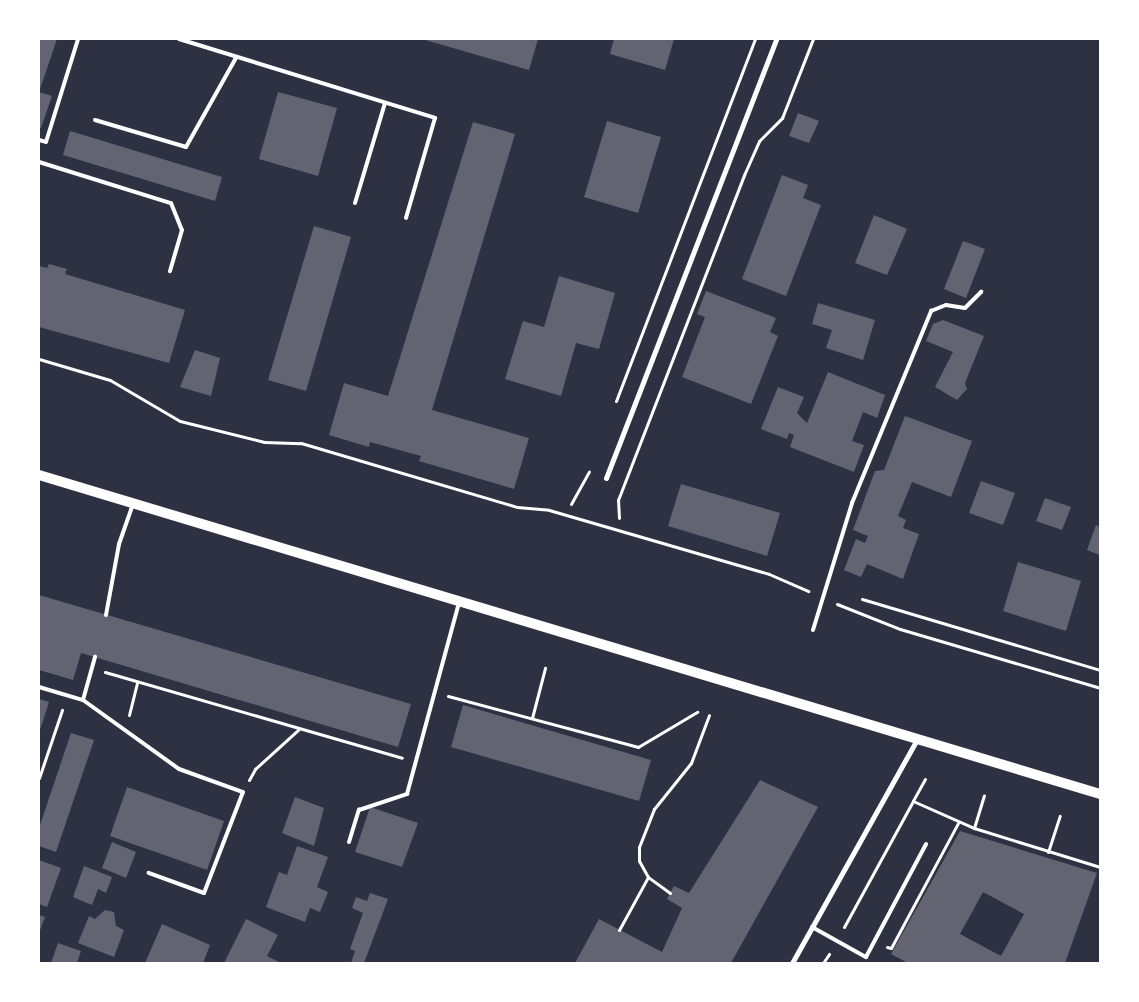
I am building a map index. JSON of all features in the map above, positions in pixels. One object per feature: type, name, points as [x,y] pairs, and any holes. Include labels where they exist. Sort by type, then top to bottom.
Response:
[{"type":"main road","points":[[39,475],[460,600],[1100,794]]},
{"type":"street","points":[[606,478],[776,39]]},
{"type":"street","points":[[792,963],[917,739]]},
{"type":"lane","points":[[39,140],[46,142],[78,39]]},
{"type":"lane","points":[[179,39],[435,118],[406,218]]},
{"type":"lane","points":[[95,120],[186,147],[236,58]]},
{"type":"lane","points":[[355,203],[385,103]]},
{"type":"lane","points":[[39,162],[171,203],[182,230],[170,271]]},
{"type":"lane","points":[[813,630],[852,503],[931,311],[946,305],[966,308],[981,292]]},
{"type":"lane","points":[[106,615],[118,544],[134,502]]},
{"type":"lane","points":[[348,842],[359,810],[404,797],[436,692],[460,600]]},
{"type":"lane","points":[[84,700],[95,657]]},
{"type":"lane","points":[[39,687],[84,700],[179,769],[243,792],[204,894],[149,873]]},
{"type":"lane","points":[[812,927],[866,957],[926,844]]},
{"type":"path","points":[[613,410],[755,39]]},
{"type":"path","points":[[620,518],[618,500],[744,175],[759,141],[782,118],[813,39]]},
{"type":"path","points":[[39,359],[110,380],[180,421],[264,442],[301,443],[517,507],[557,512],[769,574],[900,629],[1100,688]]},
{"type":"path","points":[[572,504],[592,466]]},
{"type":"path","points":[[862,599],[1100,670]]},
{"type":"path","points":[[532,718],[545,668]]},
{"type":"path","points":[[92,669],[416,762]]},
{"type":"path","points":[[126,729],[136,682]]},
{"type":"path","points":[[436,692],[638,748],[698,712]]},
{"type":"path","points":[[39,778],[67,695]]},
{"type":"path","points":[[670,893],[648,877],[639,861],[643,834],[654,809],[691,763],[709,715]]},
{"type":"path","points":[[243,792],[255,769],[299,729]]},
{"type":"path","points":[[925,779],[913,801],[974,828],[1100,867]]},
{"type":"path","points":[[974,828],[984,795]]},
{"type":"path","points":[[1048,852],[1060,816]]},
{"type":"path","points":[[619,930],[648,877]]},
{"type":"building","points":[[39,39],[57,39],[39,92]]},
{"type":"building","points":[[422,39],[538,39],[529,70]]},
{"type":"building","points":[[614,39],[674,39],[665,70],[610,54]]},
{"type":"building","points":[[39,92],[52,96],[41,128],[39,127]]},
{"type":"building","points":[[278,92],[337,108],[318,176],[259,159]]},
{"type":"building","points":[[798,113],[819,121],[809,143],[789,136]]},
{"type":"building","points":[[607,121],[661,137],[638,213],[584,197]]},
{"type":"building","points":[[473,122],[515,134],[432,410],[529,438],[514,489],[419,461],[421,456],[370,442],[369,447],[329,435],[344,383],[388,396]]},
{"type":"building","points":[[70,131],[222,177],[215,201],[63,155]]},
{"type":"building","points":[[782,175],[808,185],[803,198],[821,205],[786,296],[742,279]]},
{"type":"building","points":[[874,215],[907,229],[887,275],[855,263]]},
{"type":"building","points":[[314,226],[351,237],[306,391],[268,380]]},
{"type":"building","points":[[963,241],[985,249],[966,298],[944,289]]},
{"type":"building","points":[[49,264],[67,269],[65,274],[185,310],[169,363],[39,327],[39,266],[47,268]]},
{"type":"building","points":[[559,276],[615,293],[599,349],[576,343],[561,396],[505,379],[523,321],[544,327]]},
{"type":"building","points":[[706,291],[776,318],[770,332],[778,336],[751,404],[682,377],[705,317],[697,314]]},
{"type":"building","points":[[818,303],[875,320],[863,360],[826,348],[832,330],[812,324]]},
{"type":"building","points":[[943,320],[984,336],[965,383],[967,389],[957,400],[935,387],[953,352],[926,341],[933,324]]},
{"type":"building","points":[[195,350],[220,358],[211,396],[180,387]]},
{"type":"building","points":[[828,372],[885,395],[877,418],[863,412],[852,441],[864,445],[854,472],[790,447],[794,435],[789,433],[787,439],[761,429],[778,387],[804,397],[797,413],[807,423]]},
{"type":"building","points":[[905,416],[972,441],[951,497],[912,482],[898,516],[906,520],[903,528],[919,534],[903,579],[867,564],[861,577],[844,570],[856,539],[865,543],[868,536],[853,530],[875,471],[884,470]]},
{"type":"building","points":[[981,481],[1015,493],[1003,525],[969,513]]},
{"type":"building","points":[[681,484],[780,513],[767,556],[668,526]]},
{"type":"building","points":[[1045,498],[1071,507],[1062,530],[1036,521]]},
{"type":"building","points":[[1096,525],[1100,527],[1100,555],[1087,550]]},
{"type":"building","points":[[1018,562],[1081,581],[1066,631],[1003,611]]},
{"type":"building","points":[[39,595],[411,704],[398,747],[81,653],[73,680],[39,670]]},
{"type":"building","points":[[39,699],[49,702],[39,733]]},
{"type":"building","points":[[463,705],[651,760],[639,801],[451,747]]},
{"type":"building","points":[[71,733],[94,740],[56,852],[39,846],[39,828]]},
{"type":"building","points":[[760,780],[818,807],[731,963],[575,963],[599,919],[662,952],[682,908],[667,899],[670,893],[674,886],[689,893]]},
{"type":"building","points":[[127,787],[224,821],[207,870],[110,836]]},
{"type":"building","points":[[295,797],[324,808],[314,846],[282,833]]},
{"type":"building","points":[[370,807],[418,823],[402,867],[355,852]]},
{"type":"building","points":[[960,831],[1097,873],[1065,963],[908,963],[891,954]],"holes":[[[983,892],[1024,914],[1001,956],[960,934]]]},
{"type":"building","points":[[112,842],[136,852],[126,878],[102,868]]},
{"type":"building","points":[[297,846],[328,857],[317,887],[328,892],[320,912],[310,908],[305,922],[266,907],[279,872],[287,875]]},
{"type":"building","points":[[39,860],[61,868],[47,907],[39,904]]},
{"type":"building","points":[[84,866],[112,877],[106,893],[98,889],[92,905],[73,897]]},
{"type":"building","points":[[370,893],[388,899],[364,963],[351,963],[355,951],[350,949],[363,913],[352,908],[356,897],[367,901]]},
{"type":"building","points":[[105,910],[114,912],[116,926],[124,930],[114,957],[78,943],[89,916],[95,919]]},
{"type":"building","points":[[39,915],[45,917],[39,933]]},
{"type":"building","points":[[246,919],[278,935],[267,956],[281,963],[224,963]]},
{"type":"building","points":[[162,924],[210,945],[203,963],[145,963]]},
{"type":"building","points":[[58,943],[81,951],[77,963],[51,963]]}]
